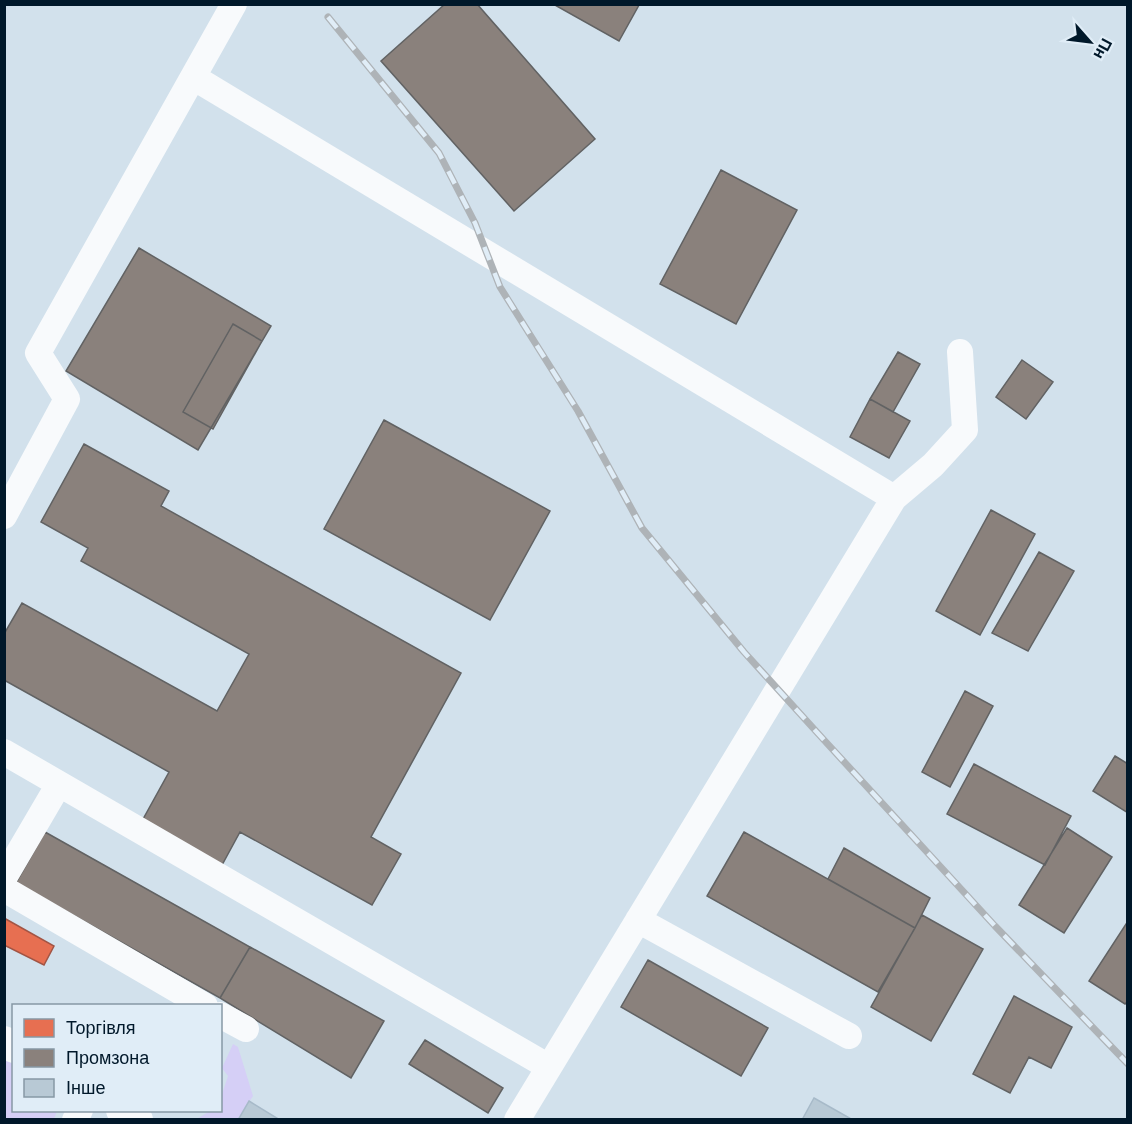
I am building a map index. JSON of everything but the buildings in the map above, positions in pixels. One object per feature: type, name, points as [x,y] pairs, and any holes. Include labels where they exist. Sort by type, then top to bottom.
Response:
[{"type":"street","points":[[4,516],[67,399],[38,353],[234,4]]},
{"type":"street","points":[[193,77],[894,498]]},
{"type":"street","points":[[516,1119],[894,498],[933,465],[965,430],[960,352]]},
{"type":"street","points":[[4,752],[549,1067]]},
{"type":"street","points":[[4,878],[59,784]]},
{"type":"street","points":[[4,889],[203,1004]]},
{"type":"street","points":[[638,920],[849,1036]]},
{"type":"street","points":[[222,1016],[246,1029]]},
{"type":"shaded area","points":[[233,1044],[238,1047],[253,1096],[238,1119],[195,1120],[208,1112],[222,1112],[222,1094],[228,1076],[222,1068]]},
{"type":"shaded area","points":[[4,1059],[12,1063],[12,1112],[57,1112],[54,1119],[5,1119]]},
{"type":"railway","points":[[328,17],[439,153],[475,223],[500,287],[578,411],[642,528],[744,652],[995,926],[1128,1064]]}]
